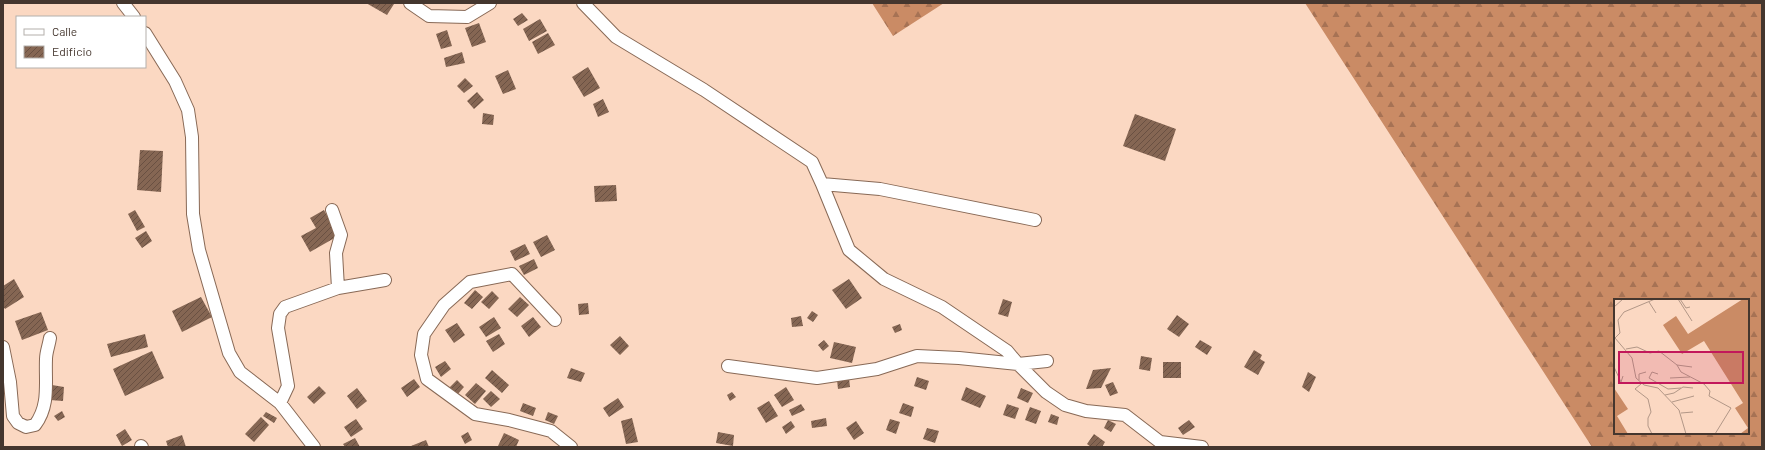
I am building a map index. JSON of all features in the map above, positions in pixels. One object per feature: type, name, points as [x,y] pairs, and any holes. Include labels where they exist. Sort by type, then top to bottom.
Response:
[{"type":"street","points":[[123,3],[133,16]]},
{"type":"street","points":[[410,3],[429,16],[466,17],[490,3]]},
{"type":"street","points":[[583,3],[616,37],[704,90],[812,162],[849,250],[884,279],[942,307],[1007,351],[1046,392],[1065,405],[1086,411],[1125,415],[1160,442],[1202,447]]},
{"type":"street","points":[[146,35],[175,81],[188,110],[192,137],[193,214],[198,250],[229,353],[240,372],[280,403],[314,447]]},
{"type":"street","points":[[822,184],[880,189],[1035,220]]},
{"type":"street","points":[[332,210],[341,235],[336,253],[338,288]]},
{"type":"street","points":[[555,320],[512,274],[470,282],[444,305],[424,334],[421,355],[427,379],[475,414],[509,420],[551,431],[571,447]]},
{"type":"street","points":[[280,403],[288,386],[278,328],[280,314],[285,307],[338,288],[385,280]]},
{"type":"street","points":[[3,347],[10,382],[13,416],[18,423],[26,427],[35,425],[46,406],[46,357],[50,338]]},
{"type":"street","points":[[728,366],[817,378],[877,369],[917,356],[959,358],[1018,364],[1047,361]]},
{"type":"green space","points":[[872,3],[944,3],[893,36]]},
{"type":"green space","points":[[1305,3],[1762,3],[1762,447],[1592,447]]},
{"type":"building","points":[[366,3],[393,3],[394,4],[387,15]]},
{"type":"building","points":[[522,13],[528,20],[518,26],[513,19]]},
{"type":"building","points":[[540,19],[547,31],[529,41],[523,29]]},
{"type":"building","points":[[479,23],[486,42],[472,47],[465,28]]},
{"type":"building","points":[[447,30],[452,46],[441,49],[436,34]]},
{"type":"building","points":[[548,33],[555,45],[538,54],[532,42]]},
{"type":"building","points":[[462,52],[465,63],[446,67],[444,58]]},
{"type":"building","points":[[588,67],[600,88],[584,97],[572,77]]},
{"type":"building","points":[[508,70],[516,89],[503,94],[495,76]]},
{"type":"building","points":[[465,78],[473,86],[464,93],[457,86]]},
{"type":"building","points":[[477,92],[484,100],[474,109],[467,101]]},
{"type":"building","points":[[603,99],[609,112],[598,117],[593,104]]},
{"type":"building","points":[[483,113],[494,115],[493,125],[482,124]]},
{"type":"building","points":[[1135,114],[1176,129],[1165,161],[1123,146]]},
{"type":"building","points":[[140,150],[163,151],[161,192],[137,190]]},
{"type":"building","points":[[616,185],[617,201],[595,202],[594,186]]},
{"type":"building","points":[[135,210],[145,227],[137,231],[128,214]]},
{"type":"building","points":[[324,210],[338,236],[310,252],[301,236],[316,228],[310,218]]},
{"type":"building","points":[[146,231],[152,241],[142,248],[135,238]]},
{"type":"building","points":[[547,235],[555,250],[541,257],[533,242]]},
{"type":"building","points":[[525,244],[530,254],[515,261],[510,251]]},
{"type":"building","points":[[534,259],[538,268],[524,275],[519,266]]},
{"type":"building","points":[[14,279],[24,297],[5,309],[3,306],[3,286]]},
{"type":"building","points":[[849,279],[862,298],[846,309],[832,290]]},
{"type":"building","points":[[475,290],[483,297],[472,309],[464,303]]},
{"type":"building","points":[[492,291],[499,298],[489,309],[481,302]]},
{"type":"building","points":[[201,297],[212,317],[182,332],[172,311]]},
{"type":"building","points":[[520,297],[529,305],[517,317],[508,309]]},
{"type":"building","points":[[1003,299],[1012,302],[1008,317],[998,314]]},
{"type":"building","points":[[588,303],[589,314],[579,315],[578,304]]},
{"type":"building","points":[[812,311],[818,315],[813,322],[807,318]]},
{"type":"building","points":[[41,312],[48,330],[22,340],[15,321]]},
{"type":"building","points":[[1177,315],[1189,324],[1179,337],[1167,329]]},
{"type":"building","points":[[801,316],[803,326],[792,327],[791,318]]},
{"type":"building","points":[[494,317],[501,328],[486,337],[479,327]]},
{"type":"building","points":[[533,317],[541,327],[529,337],[521,326]]},
{"type":"building","points":[[457,323],[465,335],[454,343],[445,330]]},
{"type":"building","points":[[900,324],[902,330],[895,333],[892,327]]},
{"type":"building","points":[[145,334],[148,347],[111,357],[107,344]]},
{"type":"building","points":[[499,334],[505,344],[493,352],[486,341]]},
{"type":"building","points":[[620,336],[629,346],[620,355],[610,345]]},
{"type":"building","points":[[824,340],[829,346],[823,351],[818,345]]},
{"type":"building","points":[[1200,340],[1212,347],[1207,355],[1195,347]]},
{"type":"building","points":[[834,342],[856,347],[852,363],[830,358]]},
{"type":"building","points":[[1254,350],[1262,355],[1260,359],[1265,362],[1258,375],[1244,367]]},
{"type":"building","points":[[152,351],[164,378],[125,396],[113,369]]},
{"type":"building","points":[[1141,356],[1152,358],[1150,371],[1139,369]]},
{"type":"building","points":[[445,361],[451,369],[441,377],[435,367]]},
{"type":"building","points":[[1163,362],[1181,362],[1181,378],[1163,378]]},
{"type":"building","points":[[571,368],[585,373],[581,382],[567,378]]},
{"type":"building","points":[[1111,368],[1101,388],[1086,389],[1093,370]]},
{"type":"building","points":[[492,370],[509,385],[502,393],[485,378]]},
{"type":"building","points":[[1308,372],[1316,377],[1309,392],[1302,387]]},
{"type":"building","points":[[917,377],[929,381],[926,390],[914,386]]},
{"type":"building","points":[[849,378],[850,387],[838,389],[837,380]]},
{"type":"building","points":[[414,379],[420,387],[407,397],[401,388]]},
{"type":"building","points":[[457,380],[464,387],[457,395],[449,388]]},
{"type":"building","points":[[1113,382],[1118,393],[1110,396],[1105,385]]},
{"type":"building","points":[[476,383],[486,391],[475,404],[465,395]]},
{"type":"building","points":[[52,385],[64,387],[63,401],[50,400]]},
{"type":"building","points":[[319,386],[326,393],[314,404],[307,397]]},
{"type":"building","points":[[786,387],[794,400],[782,407],[774,395]]},
{"type":"building","points":[[966,387],[986,396],[980,408],[961,400]]},
{"type":"building","points":[[357,388],[367,401],[357,409],[347,396]]},
{"type":"building","points":[[1021,388],[1033,393],[1028,403],[1017,398]]},
{"type":"building","points":[[491,391],[500,399],[491,407],[483,399]]},
{"type":"building","points":[[732,392],[736,397],[730,401],[727,395]]},
{"type":"building","points":[[618,398],[624,407],[609,417],[603,408]]},
{"type":"building","points":[[769,401],[778,416],[766,423],[757,408]]},
{"type":"building","points":[[523,403],[536,408],[533,416],[520,411]]},
{"type":"building","points":[[903,403],[914,407],[911,417],[899,413]]},
{"type":"building","points":[[801,404],[805,410],[792,416],[789,410]]},
{"type":"building","points":[[1007,404],[1019,408],[1015,419],[1003,415]]},
{"type":"building","points":[[1030,407],[1041,411],[1036,424],[1025,420]]},
{"type":"building","points":[[62,411],[65,417],[58,421],[54,416]]},
{"type":"building","points":[[266,412],[277,418],[274,423],[263,416]]},
{"type":"building","points":[[548,412],[558,416],[554,424],[545,420]]},
{"type":"building","points":[[1051,414],[1059,417],[1057,425],[1048,422]]},
{"type":"building","points":[[261,417],[269,425],[254,442],[245,434]]},
{"type":"building","points":[[632,418],[638,442],[626,444],[621,421]]},
{"type":"building","points":[[826,418],[827,426],[812,428],[811,421]]},
{"type":"building","points":[[356,419],[363,429],[351,437],[344,427]]},
{"type":"building","points":[[890,419],[900,422],[896,434],[886,430]]},
{"type":"building","points":[[1108,420],[1116,424],[1111,432],[1104,428]]},
{"type":"building","points":[[1189,420],[1195,427],[1183,435],[1178,428]]},
{"type":"building","points":[[791,421],[795,427],[786,434],[782,427]]},
{"type":"building","points":[[856,421],[864,433],[854,440],[846,428]]},
{"type":"building","points":[[927,428],[939,431],[935,443],[923,439]]},
{"type":"building","points":[[125,429],[132,440],[122,446],[116,435]]},
{"type":"building","points":[[468,432],[472,440],[465,444],[461,436]]},
{"type":"building","points":[[718,432],[734,435],[733,446],[716,443]]},
{"type":"building","points":[[504,433],[519,440],[516,447],[498,446]]},
{"type":"building","points":[[1094,434],[1105,442],[1102,447],[1091,447],[1087,444]]},
{"type":"building","points":[[182,435],[186,447],[168,447],[166,441]]},
{"type":"building","points":[[355,438],[360,447],[345,447],[343,444]]},
{"type":"building","points":[[426,440],[429,447],[411,447],[411,446]]}]
